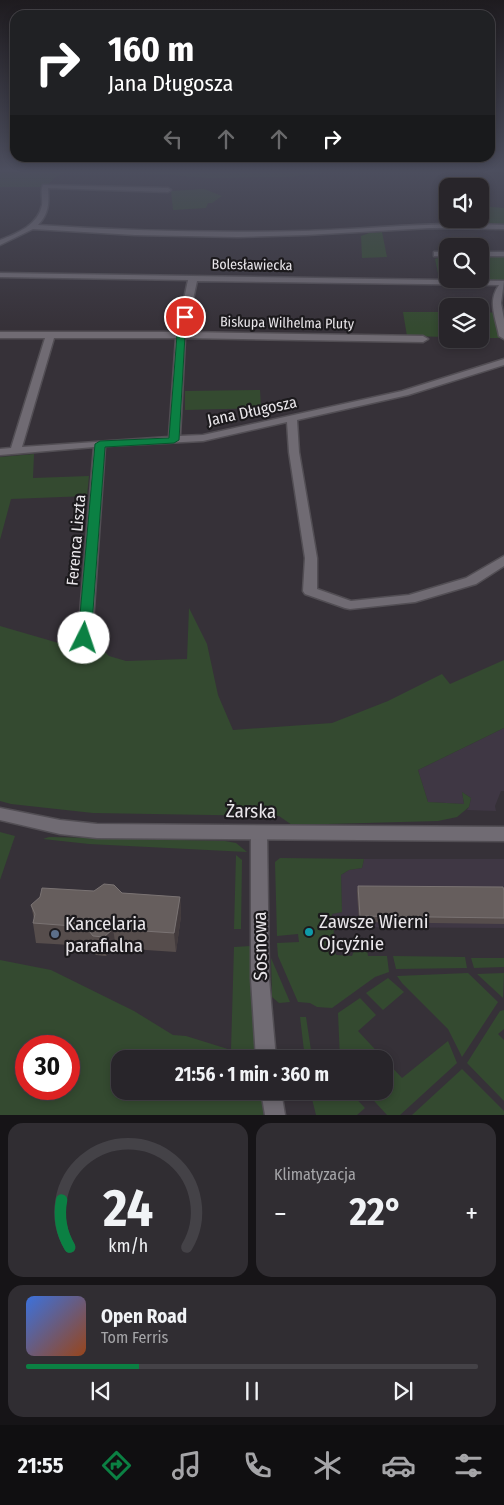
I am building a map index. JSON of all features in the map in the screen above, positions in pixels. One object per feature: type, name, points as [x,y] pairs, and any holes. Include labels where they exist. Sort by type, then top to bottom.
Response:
[{"type":"street","points":[[0,243],[21,234],[34,224]]},
{"type":"street","points":[[32,227],[100,231],[306,233],[452,224]]},
{"type":"street","points":[[454,224],[504,227]]},
{"type":"street","points":[[489,254],[504,254]]},
{"type":"street","name":"Bolesławiecka","points":[[0,275],[504,284]]},
{"type":"street","points":[[174,440],[181,335],[193,278]]},
{"type":"street","points":[[504,284],[498,292],[495,301],[504,336]]},
{"type":"street","name":"Biskupa Wilhelma Pluty","points":[[0,335],[181,335],[423,339]]},
{"type":"street","points":[[16,450],[50,335]]},
{"type":"street","name":"Jana Długosza","points":[[0,452],[203,438],[404,393],[504,362]]},
{"type":"street","points":[[292,419],[294,452],[311,558],[310,591],[350,605],[410,599],[471,581],[504,560]]},
{"type":"street","name":"Ferenca Liszta","points":[[84,638],[100,444]]},
{"type":"street","name":"Żarska","points":[[0,814],[37,824],[76,830],[504,834]]},
{"type":"street","name":"Sosnowa","points":[[259,833],[260,979],[265,1050]]},
{"type":"street","points":[[272,1100],[275,1115]]},
{"type":"shaded area","points":[[504,728],[504,791],[501,791],[495,806],[496,811],[467,810],[471,798],[462,792],[464,804],[428,802],[418,770]]},
{"type":"shaded area","points":[[364,859],[504,859],[504,928],[334,927],[332,914],[342,912],[341,875],[349,870],[362,868]]},
{"type":"green space","points":[[489,224],[504,224],[504,226],[489,225]]},
{"type":"green space","points":[[382,232],[387,257],[362,258],[361,236]]},
{"type":"green space","points":[[437,255],[439,255],[439,278],[435,259],[438,258]]},
{"type":"green space","points":[[489,255],[504,255],[504,281],[489,281]]},
{"type":"green space","points":[[403,312],[439,312],[439,337],[407,336]]},
{"type":"green space","points":[[489,312],[504,313],[504,338],[489,338]]},
{"type":"green space","points":[[260,390],[261,408],[185,410],[185,391]]},
{"type":"green space","points":[[34,454],[33,478],[89,476],[87,496],[11,499],[0,540],[0,457]]},
{"type":"green space","points":[[189,608],[207,644],[218,695],[233,730],[332,723],[388,701],[442,674],[450,684],[504,660],[504,728],[418,770],[428,802],[464,804],[462,792],[471,798],[469,807],[457,817],[438,821],[292,825],[279,816],[93,813],[11,804],[0,801],[0,626],[62,644],[74,633],[95,642],[109,656],[126,661],[187,659]]},
{"type":"green space","points":[[0,832],[15,836],[0,880]]},
{"type":"green space","points":[[49,837],[225,841],[236,843],[247,852],[89,844],[43,839]]},
{"type":"green space","points":[[236,855],[242,860],[241,929],[234,929]]},
{"type":"green space","points":[[280,858],[364,859],[362,868],[349,870],[341,875],[342,912],[332,914],[336,955],[352,956],[355,948],[366,943],[368,956],[387,956],[389,972],[375,977],[332,1008],[317,1007],[310,1003],[298,1002],[278,956],[277,943],[299,942],[298,934],[277,936],[275,862]]},
{"type":"green space","points":[[251,946],[252,1014],[255,1050],[231,1050],[234,947]]},
{"type":"green space","points":[[393,956],[465,957],[467,968],[396,969]]},
{"type":"green space","points":[[271,958],[290,1002],[279,1003],[272,997]]},
{"type":"green space","points":[[471,958],[504,958],[504,967],[474,968]]},
{"type":"green space","points":[[0,960],[51,970],[134,1011],[173,1035],[186,1036],[231,1050],[111,1050],[111,1100],[262,1100],[264,1115],[0,1115]]},
{"type":"green space","points":[[468,973],[498,1002],[462,1057],[448,1029],[397,976]]},
{"type":"green space","points":[[504,973],[503,998],[477,974]]},
{"type":"green space","points":[[388,978],[404,992],[383,1010],[366,993]]},
{"type":"green space","points":[[360,998],[376,1015],[358,1031],[376,1050],[340,1050],[338,1013]]},
{"type":"green space","points":[[504,1010],[504,1029],[498,1034],[504,1040],[504,1101],[467,1063],[500,1011]]},
{"type":"green space","points":[[300,1017],[306,1017],[311,1050],[304,1050]]},
{"type":"green space","points":[[448,1041],[457,1063],[400,1115],[387,1115],[373,1100],[393,1100],[393,1068],[402,1078]]},
{"type":"green space","points":[[462,1069],[504,1111],[504,1115],[412,1115]]},
{"type":"green space","points":[[312,1100],[357,1100],[365,1108],[357,1115],[316,1115]]},
{"type":"building","points":[[104,884],[114,885],[122,893],[180,897],[174,933],[113,929],[104,937],[93,936],[86,927],[33,923],[35,914],[31,905],[40,897],[42,888],[94,891]]},
{"type":"building","points":[[358,886],[503,887],[504,918],[360,916]]},
{"type":"place","name":"Zawsze Wierni Ojcyźnie","points":[[309,932]]},
{"type":"place","name":"Kancelaria parafialna","points":[[55,934]]},
{"type":"route","points":[[84,638],[100,444],[174,440],[181,335],[185,317]]}]
